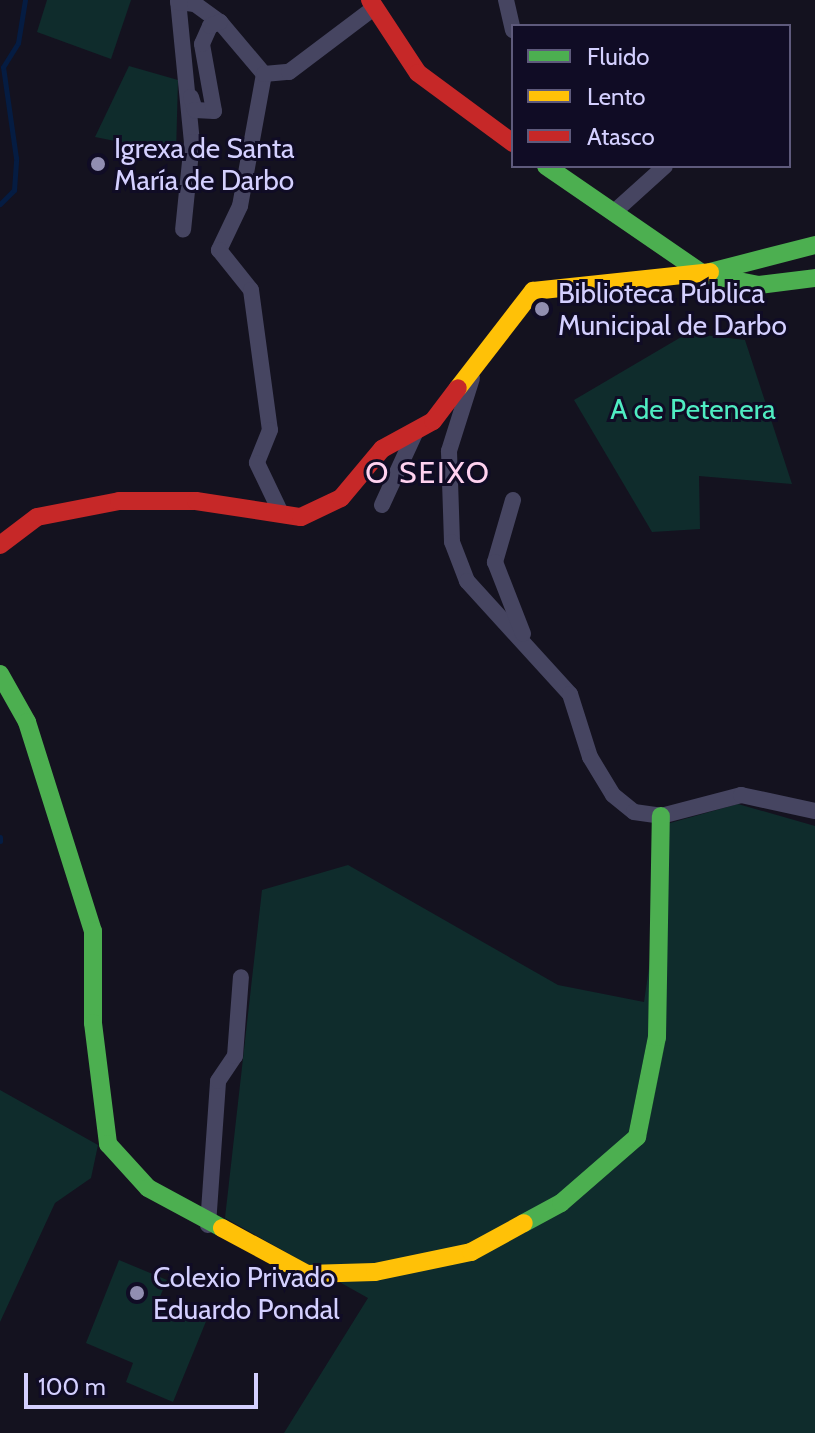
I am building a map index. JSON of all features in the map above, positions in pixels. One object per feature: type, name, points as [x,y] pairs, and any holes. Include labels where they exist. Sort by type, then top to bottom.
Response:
[{"type":"street","points":[[506,0],[512,24]]},
{"type":"street","points":[[183,230],[192,187],[178,1],[195,4],[220,22],[264,74]]},
{"type":"street","points":[[264,74],[289,72],[372,4],[418,73],[511,140]]},
{"type":"street","points":[[185,76],[195,110],[214,111],[202,44],[210,26],[220,22]]},
{"type":"street","points":[[264,74],[240,206],[219,250],[251,290],[269,401],[270,430],[257,463],[281,513]]},
{"type":"street","points":[[549,168],[703,274],[759,285],[815,278]]},
{"type":"street","points":[[613,213],[663,168]]},
{"type":"street","points":[[0,545],[37,517],[119,501],[196,501],[301,517],[341,498],[382,449],[433,421],[533,291],[703,274],[815,245]]},
{"type":"street","points":[[658,280],[681,261]]},
{"type":"street","points":[[476,363],[449,451],[452,542],[467,581],[570,694],[590,757],[613,795],[634,812],[661,816],[741,795],[815,811]]},
{"type":"street","points":[[382,505],[417,430]]},
{"type":"street","points":[[513,500],[495,562],[532,650]]},
{"type":"street","points":[[0,674],[27,722],[93,931],[93,1023],[108,1144],[148,1188],[208,1225],[307,1274],[375,1272],[471,1252],[561,1203],[637,1137],[657,1037],[661,816]]},
{"type":"street","points":[[208,1225],[218,1081],[235,1056],[241,977]]},
{"type":"green space","points":[[47,0],[131,0],[111,59],[37,32]]},
{"type":"green space","points":[[129,66],[178,80],[176,153],[95,137]]},
{"type":"green space","name":"A de Petenera","points":[[688,333],[745,340],[792,484],[699,476],[700,529],[652,532],[574,400]]},
{"type":"green space","points":[[738,804],[815,826],[815,1433],[284,1433],[368,1298],[225,1218],[262,890],[348,865],[558,985],[644,1002],[670,823]]},
{"type":"green space","points":[[0,1090],[98,1145],[91,1178],[55,1203],[0,1322]]},
{"type":"green space","points":[[119,1260],[167,1280],[159,1299],[207,1319],[173,1402],[126,1382],[133,1363],[86,1343]]},
{"type":"waterway","points":[[0,204],[14,190],[16,158],[3,67],[18,43],[25,0]]},
{"type":"traffic: fast","points":[[549,168],[703,274],[759,285],[815,278]]},
{"type":"traffic: fast","points":[[710,272],[815,245]]},
{"type":"traffic: fast","points":[[0,674],[27,722],[93,931],[93,1023],[108,1144],[148,1188],[222,1228]]},
{"type":"traffic: fast","points":[[524,1223],[561,1203],[637,1137],[657,1037],[661,816]]},
{"type":"traffic: slow","points":[[458,388],[533,291],[710,272]]},
{"type":"traffic: slow","points":[[222,1228],[307,1274],[375,1272],[471,1252],[524,1223]]},
{"type":"traffic: jam","points":[[370,0],[418,73],[511,142]]},
{"type":"traffic: jam","points":[[0,545],[37,517],[119,501],[196,501],[301,517],[341,498],[382,449],[433,421],[458,388]]},
{"type":"place","name":"Igrexa de Santa María de Darbo","points":[[98,164]]},
{"type":"place","name":"Biblioteca Pública Municipal de Darbo","points":[[542,309]]},
{"type":"place","name":"Colexio Privado Eduardo Pondal","points":[[137,1293]]},
{"type":"district","name":"O SEIXO","points":[[428,473]]}]
